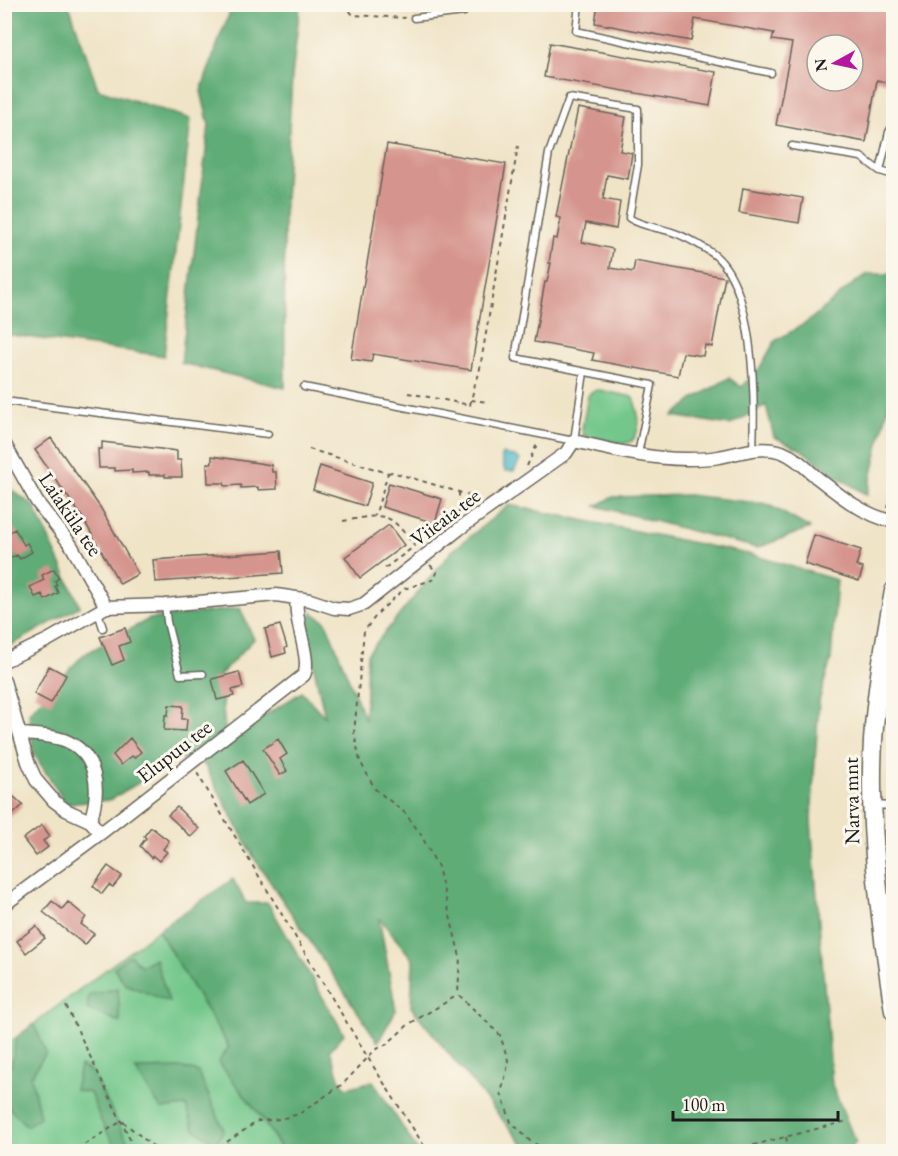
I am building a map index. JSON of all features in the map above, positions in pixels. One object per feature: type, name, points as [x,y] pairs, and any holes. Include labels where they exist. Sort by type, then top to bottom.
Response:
[{"type":"main road","name":"Narva mnt","points":[[894,591],[873,741],[885,805],[875,861],[894,1011]]},
{"type":"street","points":[[574,441],[638,455],[687,459],[716,458],[769,449],[789,456],[855,507],[889,521]]},
{"type":"street","name":"Viieaia tee","points":[[4,661],[48,640],[102,609],[276,595],[334,608],[350,609],[364,604],[420,554],[566,453],[574,441]]},
{"type":"street","name":"Laiaküla tee","points":[[4,443],[37,502],[71,546],[102,609]]},
{"type":"street","name":"Elupuu tee","points":[[4,905],[101,833],[304,675],[306,665],[295,610],[297,598]]},
{"type":"street","points":[[4,681],[28,762],[44,791],[66,810],[90,821],[101,833]]},
{"type":"street","points":[[21,734],[63,739],[76,746],[90,762],[95,772],[97,794],[90,821]]},
{"type":"lane","points":[[414,18],[464,12],[467,4]]},
{"type":"lane","points":[[579,4],[576,31],[771,73]]},
{"type":"lane","points":[[638,455],[652,385],[515,358],[549,153],[569,98],[638,109],[638,165],[629,218],[639,225],[674,232],[712,252],[731,274],[743,306],[748,334],[754,411],[753,450]]},
{"type":"lane","points":[[880,171],[889,132],[894,124]]},
{"type":"lane","points":[[792,146],[861,157],[880,171],[894,175]]},
{"type":"lane","points":[[304,387],[574,441],[584,372]]},
{"type":"lane","points":[[4,401],[268,434]]},
{"type":"lane","points":[[165,605],[180,675],[203,674]]},
{"type":"lane","points":[[102,609],[103,628]]},
{"type":"path","points":[[344,4],[352,15],[414,18]]},
{"type":"path","points":[[408,393],[470,405],[479,374],[518,146]]},
{"type":"path","points":[[471,400],[489,402]]},
{"type":"path","points":[[309,449],[388,474],[392,472],[484,500]]},
{"type":"path","points":[[375,516],[388,474]]},
{"type":"path","points":[[889,521],[894,484]]},
{"type":"path","points":[[459,492],[459,519]]},
{"type":"path","points":[[344,521],[375,516],[387,517],[397,522],[420,554],[437,572],[435,579],[404,589],[379,612],[364,631],[354,733],[360,761],[375,789],[405,813],[420,833],[438,867],[460,957],[458,994],[500,1035],[508,1060],[501,1093],[511,1122],[530,1141],[550,1152]]},
{"type":"path","points":[[385,568],[415,546]]},
{"type":"path","points":[[894,707],[885,805],[894,877]]},
{"type":"path","points":[[191,763],[368,1058],[428,1152]]},
{"type":"path","points":[[212,1152],[235,1134],[258,1121],[299,1114],[343,1084],[375,1050],[387,1044],[409,1024],[458,994]]},
{"type":"path","points":[[66,1006],[136,1152]]},
{"type":"path","points":[[80,1152],[85,1144],[122,1121]]},
{"type":"path","points":[[122,1121],[157,1152]]},
{"type":"path","points":[[727,1152],[847,1121]]},
{"type":"path","points":[[785,1136],[789,1152]]},
{"type":"green space","points":[[5,4],[69,5],[98,89],[191,119],[164,356],[5,334]]},
{"type":"green space","points":[[233,5],[300,5],[292,77],[284,218],[285,388],[181,363],[209,125],[201,91]]},
{"type":"green space","points":[[868,274],[893,274],[893,386],[867,495],[800,449],[774,437],[766,405],[730,425],[673,416],[695,398],[729,378],[741,387],[759,369],[775,341],[806,323]]},
{"type":"green space","points":[[598,390],[633,397],[638,414],[638,430],[632,441],[624,444],[584,436],[582,429],[588,396],[591,392]]},
{"type":"green space","points":[[5,485],[34,506],[80,606],[5,649]]},
{"type":"green space","points":[[688,495],[767,504],[810,528],[757,548],[596,506],[613,497]]},
{"type":"green space","points":[[509,505],[753,555],[837,580],[831,659],[819,701],[811,821],[832,1085],[856,1143],[845,1152],[528,1151],[411,1007],[413,960],[379,918],[396,1010],[378,1042],[254,858],[204,764],[180,758],[110,800],[66,804],[34,754],[29,713],[83,655],[149,619],[240,608],[254,639],[220,675],[226,740],[302,692],[325,717],[305,627],[312,612],[326,622],[365,720],[367,654],[452,551]]},
{"type":"green space","points":[[233,879],[246,903],[268,903],[344,1034],[330,1050],[339,1078],[346,1088],[373,1081],[418,1151],[283,1151],[259,1114],[218,1062],[229,1047],[158,930]]},
{"type":"green space","points":[[158,930],[229,1047],[259,1114],[283,1151],[5,1152],[5,1046]]},
{"type":"green space","points":[[130,955],[141,966],[155,958],[169,1002],[125,984],[114,968]]},
{"type":"green space","points":[[118,988],[120,1022],[87,1009],[89,995]]},
{"type":"green space","points":[[34,1024],[46,1053],[31,1076],[40,1117],[27,1126],[5,1104],[5,1068],[11,1066],[16,1038]]},
{"type":"green space","points":[[80,1066],[91,1071],[132,1150],[135,1151],[118,1151],[102,1123],[90,1093],[75,1090]]},
{"type":"green space","points":[[183,1068],[198,1072],[224,1130],[216,1143],[194,1129],[186,1106],[161,1109],[135,1069]]},
{"type":"water","points":[[503,454],[517,457],[520,460],[514,471],[505,471],[501,456]]},
{"type":"building","points":[[598,4],[894,4],[894,63],[889,83],[877,80],[866,142],[776,125],[792,43],[772,40],[774,33],[695,19],[691,41],[595,23]]},
{"type":"building","points":[[550,43],[716,72],[710,106],[544,77]]},
{"type":"building","points":[[578,108],[626,117],[620,151],[632,153],[628,179],[607,175],[603,199],[620,202],[616,229],[586,223],[582,242],[613,249],[610,268],[633,272],[635,261],[725,277],[712,347],[705,345],[703,356],[683,353],[678,376],[592,360],[594,353],[534,342],[545,282],[547,282],[551,263],[549,263],[553,238],[557,239],[561,218],[556,217]]},
{"type":"building","points":[[387,144],[506,164],[471,370],[373,354],[371,362],[351,359]]},
{"type":"building","points":[[743,188],[803,198],[799,223],[739,213]]},
{"type":"building","points":[[51,438],[100,507],[138,574],[120,584],[82,517],[35,450]]},
{"type":"building","points":[[102,442],[177,451],[177,460],[181,460],[182,477],[165,477],[165,475],[149,475],[149,472],[132,473],[132,470],[115,471],[115,468],[99,468],[98,449],[102,449]]},
{"type":"building","points":[[212,456],[271,465],[272,472],[276,472],[277,489],[258,490],[258,487],[241,488],[241,485],[225,486],[224,483],[208,483],[207,463],[212,463]]},
{"type":"building","points":[[320,466],[372,483],[365,506],[313,490]]},
{"type":"building","points":[[389,483],[442,499],[435,523],[382,507]]},
{"type":"building","points":[[389,525],[404,545],[360,578],[345,557]]},
{"type":"building","points":[[15,529],[24,545],[27,543],[32,552],[20,559],[17,555],[9,559],[4,552],[4,535]]},
{"type":"building","points":[[814,535],[861,550],[856,566],[863,568],[859,581],[805,564]]},
{"type":"building","points":[[281,551],[283,573],[155,582],[153,560]]},
{"type":"building","points":[[54,569],[59,578],[55,581],[58,593],[45,600],[42,594],[35,597],[30,587],[44,580],[42,575]]},
{"type":"building","points":[[280,625],[287,647],[285,648],[286,653],[272,657],[265,629]]},
{"type":"building","points":[[125,628],[130,642],[119,646],[124,660],[112,665],[100,637]]},
{"type":"building","points":[[49,666],[66,675],[51,703],[34,694]]},
{"type":"building","points":[[239,672],[243,687],[232,690],[234,696],[217,700],[212,679]]},
{"type":"building","points":[[169,705],[183,706],[182,719],[187,719],[186,731],[164,730],[165,715],[168,715]]},
{"type":"building","points":[[130,738],[141,752],[121,765],[113,755]]},
{"type":"building","points":[[278,739],[287,754],[280,759],[287,771],[280,775],[263,749]]},
{"type":"building","points":[[243,760],[264,794],[247,805],[226,771]]},
{"type":"building","points":[[4,788],[23,805],[10,817],[4,811]]},
{"type":"building","points":[[177,807],[199,829],[191,837],[168,815]]},
{"type":"building","points":[[42,825],[50,836],[43,841],[48,847],[36,856],[23,839]]},
{"type":"building","points":[[151,827],[169,841],[163,849],[167,852],[159,861],[153,856],[151,858],[140,846]]},
{"type":"building","points":[[108,866],[122,876],[113,887],[109,885],[102,894],[93,886]]},
{"type":"building","points":[[52,901],[62,909],[68,902],[86,917],[81,924],[94,934],[85,945],[43,912]]},
{"type":"building","points":[[36,926],[45,938],[26,953],[17,941]]}]
